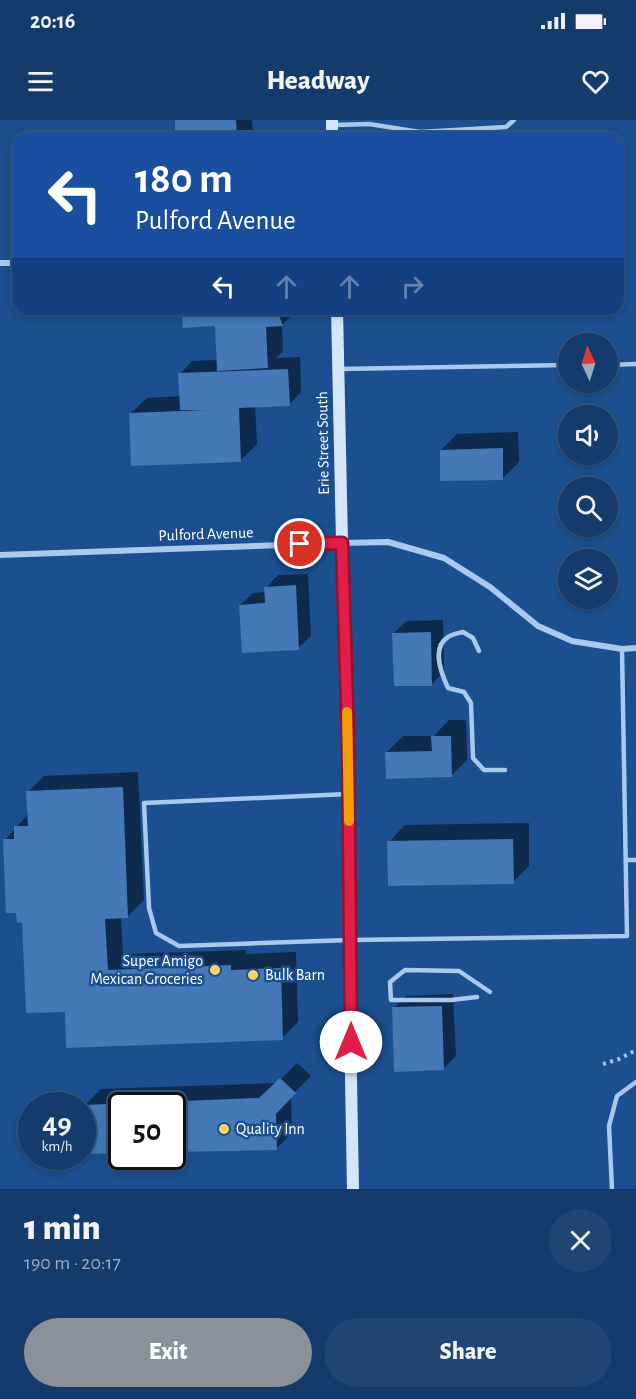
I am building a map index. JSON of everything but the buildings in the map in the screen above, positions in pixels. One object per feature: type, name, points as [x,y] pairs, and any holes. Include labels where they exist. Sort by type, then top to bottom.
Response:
[{"type":"main road","name":"Erie Street South","points":[[337,315],[348,735],[353,1189]]},
{"type":"street","name":"Pulford Avenue","points":[[0,555],[388,542],[444,558],[490,587],[537,626],[572,641],[622,649],[636,648]]},
{"type":"lane","points":[[332,122],[369,124],[420,132],[506,127],[514,120]]},
{"type":"lane","points":[[618,365],[636,364]]},
{"type":"lane","points":[[339,369],[558,365]]},
{"type":"lane","points":[[480,651],[473,638],[463,632],[448,637],[439,649],[440,670],[448,688],[464,692],[471,703],[473,758],[484,770],[505,770]]},
{"type":"lane","points":[[348,794],[144,803],[149,908],[156,933],[179,946],[350,940],[627,936],[622,649]]},
{"type":"lane","points":[[627,860],[636,860]]},
{"type":"lane","points":[[477,997],[451,1000],[391,1000],[390,982],[405,970],[459,971],[490,992]]},
{"type":"lane","points":[[612,1189],[609,1125],[617,1096],[636,1082]]},
{"type":"path","points":[[603,1064],[636,1050]]},
{"type":"slow traffic","points":[[347,712],[349,821]]},
{"type":"place","name":"Super Amigo Mexican Groceries","points":[[215,970]]},
{"type":"place","name":"Bulk Barn","points":[[253,975]]},
{"type":"place","name":"Quality Inn","points":[[224,1129]]},
{"type":"route","points":[[300,544],[342,543],[348,735],[351,1042]]}]
